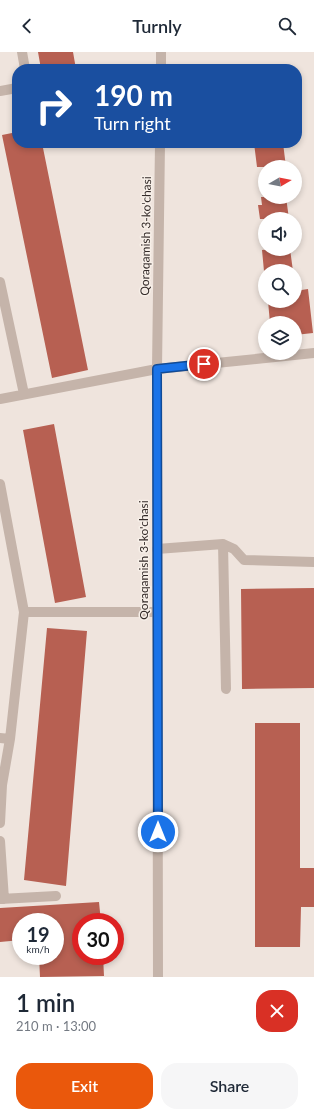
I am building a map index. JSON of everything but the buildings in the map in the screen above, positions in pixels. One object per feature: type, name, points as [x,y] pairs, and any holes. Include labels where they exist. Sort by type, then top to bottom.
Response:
[{"type":"street","points":[[22,52],[24,64]]},
{"type":"street","points":[[161,52],[161,64]]},
{"type":"street","points":[[0,91],[12,89]]},
{"type":"street","name":"Qoraqamish 3-ko'chasi","points":[[158,977],[157,369],[160,148]]},
{"type":"street","points":[[0,282],[3,309],[24,394]]},
{"type":"street","points":[[0,399],[157,369],[314,353]]},
{"type":"street","points":[[0,483],[24,612],[5,738],[0,823]]},
{"type":"street","points":[[157,549],[223,544],[234,549],[244,560],[314,562]]},
{"type":"street","points":[[223,544],[226,690]]},
{"type":"street","points":[[24,612],[157,612]]},
{"type":"street","points":[[0,841],[2,899],[56,896]]},
{"type":"route","points":[[158,832],[157,369],[204,364]]}]
